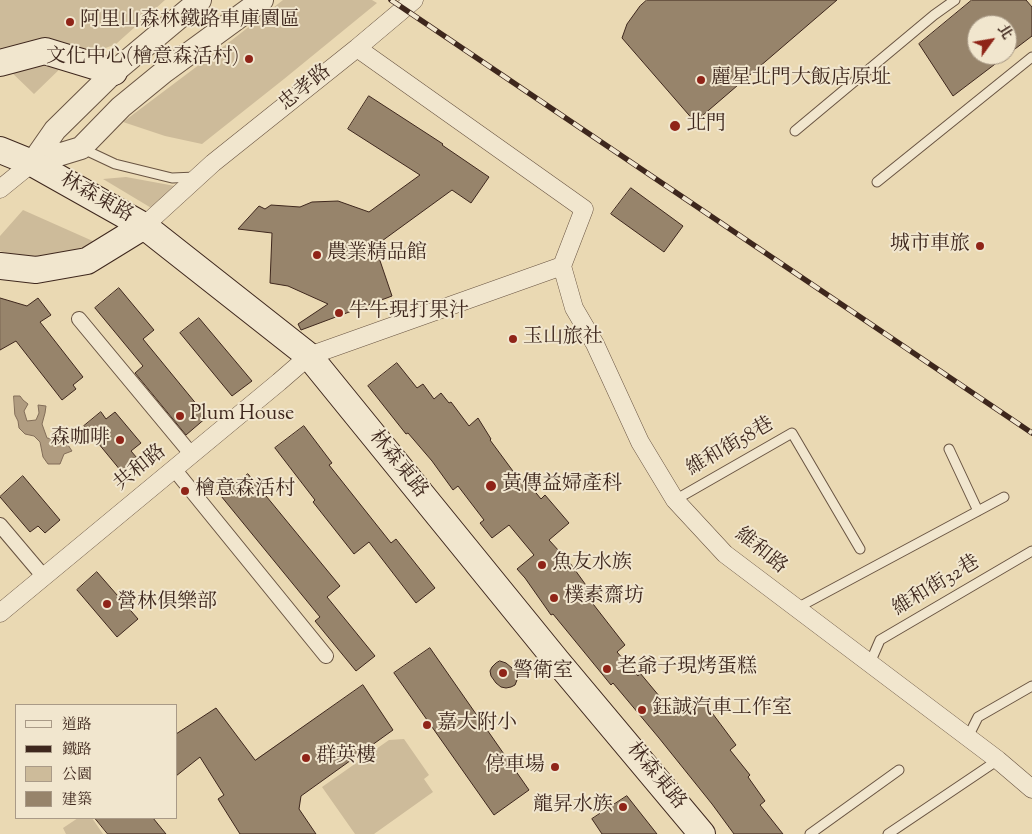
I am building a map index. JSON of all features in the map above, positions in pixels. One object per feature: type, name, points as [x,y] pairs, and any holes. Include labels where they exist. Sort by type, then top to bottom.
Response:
[{"type":"main road","points":[[0,63],[45,51],[114,72]]},
{"type":"main road","name":"林森東路","points":[[0,150],[32,162],[144,226],[309,356],[557,661],[702,834]]},
{"type":"main road","points":[[0,266],[36,270],[87,261],[144,226]]},
{"type":"street","points":[[0,189],[32,162],[55,130],[114,72],[200,0]]},
{"type":"street","points":[[32,162],[81,148],[128,101],[165,71],[262,0]]},
{"type":"street","name":"忠孝路","points":[[144,226],[212,164],[414,0]]},
{"type":"street","points":[[309,356],[562,266],[584,209],[357,48]]},
{"type":"street","name":"維和路","points":[[562,266],[574,308],[595,344],[640,442],[675,500],[725,554],[968,737],[1032,789]]},
{"type":"street","points":[[79,319],[192,455]]},
{"type":"street","name":"共和路","points":[[0,613],[309,356]]},
{"type":"street","points":[[174,469],[326,656]]},
{"type":"street","points":[[0,525],[44,577]]},
{"type":"lane","points":[[795,132],[934,15],[955,0]]},
{"type":"lane","points":[[877,182],[1032,57]]},
{"type":"lane","points":[[81,148],[115,164],[172,178],[198,177]]},
{"type":"lane","name":"維和街58巷","points":[[675,500],[792,434],[860,549]]},
{"type":"lane","points":[[949,449],[978,511]]},
{"type":"lane","points":[[797,608],[1004,497]]},
{"type":"lane","name":"維和街32巷","points":[[870,663],[880,640],[1032,551]]},
{"type":"lane","points":[[968,737],[978,717],[1032,686]]},
{"type":"lane","points":[[888,834],[998,760]]},
{"type":"lane","points":[[810,834],[899,770]]},
{"type":"green space","name":"阿里山森林鐵路車庫園區","points":[[0,0],[165,0],[116,44],[82,57],[0,55]]},
{"type":"green space","points":[[283,0],[372,0],[377,3],[202,144],[165,136],[123,122],[232,40]]},
{"type":"green space","points":[[66,63],[34,94],[5,66]]},
{"type":"green space","points":[[126,177],[175,186],[153,209],[103,179]]},
{"type":"green space","points":[[23,210],[95,242],[71,259],[27,260],[0,251],[0,236]]},
{"type":"green space","points":[[404,739],[429,775],[424,779],[433,792],[374,834],[355,834],[322,787],[389,740]]},
{"type":"green space","points":[[76,819],[93,819],[103,834],[66,834],[63,828]]},
{"type":"shaded area","points":[[14,396],[20,396],[28,404],[24,411],[27,421],[36,420],[39,413],[38,405],[46,406],[42,424],[47,438],[64,439],[72,451],[64,454],[60,464],[48,464],[43,457],[40,442],[34,436],[25,434],[19,428],[15,415]]},
{"type":"building","name":"麗星北門大飯店原址","points":[[647,0],[837,0],[695,122],[622,38],[627,24],[640,6]]},
{"type":"building","points":[[972,0],[1026,0],[1032,7],[1032,36],[1017,47],[1017,15],[967,15],[967,65],[994,65],[953,96],[919,44]]},
{"type":"building","points":[[369,96],[443,144],[489,177],[471,203],[452,190],[375,246],[392,296],[301,330],[298,324],[328,304],[288,286],[270,283],[272,233],[238,229],[259,206],[265,209],[271,205],[300,207],[312,202],[338,201],[369,212],[420,175],[348,129]]},
{"type":"building","points":[[631,188],[683,226],[664,252],[611,214]]},
{"type":"building","points":[[119,288],[154,330],[143,339],[207,417],[186,435],[135,373],[143,366],[95,308]]},
{"type":"building","points":[[0,298],[27,306],[38,298],[51,315],[40,322],[83,377],[73,385],[76,389],[62,400],[16,341],[0,350]]},
{"type":"building","points":[[199,318],[252,381],[232,396],[180,333]]},
{"type":"building","points":[[397,363],[417,388],[423,384],[434,399],[441,393],[449,403],[451,402],[469,426],[478,418],[490,440],[524,486],[528,483],[541,499],[545,495],[569,523],[549,540],[570,563],[588,588],[583,591],[625,645],[617,652],[638,676],[640,673],[675,715],[704,702],[736,745],[730,750],[750,775],[748,777],[765,801],[760,805],[783,834],[734,834],[659,738],[613,683],[611,685],[553,614],[551,615],[517,569],[534,555],[509,525],[492,538],[480,523],[484,520],[458,486],[453,490],[432,461],[408,433],[406,434],[368,386]]},
{"type":"building","points":[[101,412],[106,419],[115,412],[141,443],[131,451],[137,458],[121,471],[84,426]]},
{"type":"building","points":[[304,426],[332,463],[329,465],[391,543],[396,539],[435,588],[416,603],[369,542],[354,554],[313,502],[315,500],[275,448]]},
{"type":"building","points":[[248,474],[340,586],[327,597],[375,656],[356,671],[315,621],[320,617],[221,496]]},
{"type":"building","points":[[23,476],[60,520],[45,533],[38,526],[30,532],[0,497]]},
{"type":"building","name":"營林俱樂部","points":[[97,572],[138,619],[117,637],[77,590]]},
{"type":"building","points":[[430,648],[529,790],[494,815],[394,673]]},
{"type":"building","name":"警衛室","points":[[500,661],[506,663],[517,675],[515,685],[506,688],[501,687],[491,676],[490,671],[492,667]]},
{"type":"building","name":"群英樓","points":[[363,685],[393,730],[301,796],[299,809],[316,834],[240,834],[218,799],[224,795],[200,757],[178,774],[178,733],[216,708],[255,760]]},
{"type":"building","points":[[627,796],[657,834],[602,834],[592,819]]},
{"type":"building","points":[[96,819],[154,819],[166,834],[108,834]]},
{"type":"railway","points":[[391,0],[1032,433]]},
{"type":"place","name":"阿里山森林鐵路車庫園區","points":[[70,22]]},
{"type":"place","name":"文化中心(檜意森活村)","points":[[249,59]]},
{"type":"place","name":"麗星北門大飯店原址","points":[[701,80]]},
{"type":"place","name":"北門","points":[[675,126]]},
{"type":"place","name":"城市車旅","points":[[980,246]]},
{"type":"place","name":"農業精品館","points":[[317,255]]},
{"type":"place","name":"牛牛現打果汁","points":[[339,313]]},
{"type":"place","name":"玉山旅社","points":[[513,339]]},
{"type":"place","name":"Plum House","points":[[180,416]]},
{"type":"place","name":"森咖啡","points":[[120,440]]},
{"type":"place","name":"黃傳益婦產科","points":[[491,486]]},
{"type":"place","name":"檜意森活村","points":[[185,491]]},
{"type":"place","name":"魚友水族","points":[[542,565]]},
{"type":"place","name":"樸素齋坊","points":[[554,598]]},
{"type":"place","name":"營林俱樂部","points":[[107,604]]},
{"type":"place","name":"老爺子現烤蛋糕","points":[[607,669]]},
{"type":"place","name":"警衛室","points":[[503,673]]},
{"type":"place","name":"鈺誠汽車工作室","points":[[642,710]]},
{"type":"place","name":"嘉大附小","points":[[427,725]]},
{"type":"place","name":"群英樓","points":[[306,758]]},
{"type":"place","name":"停車場","points":[[555,767]]},
{"type":"place","name":"龍昇水族","points":[[623,807]]}]
